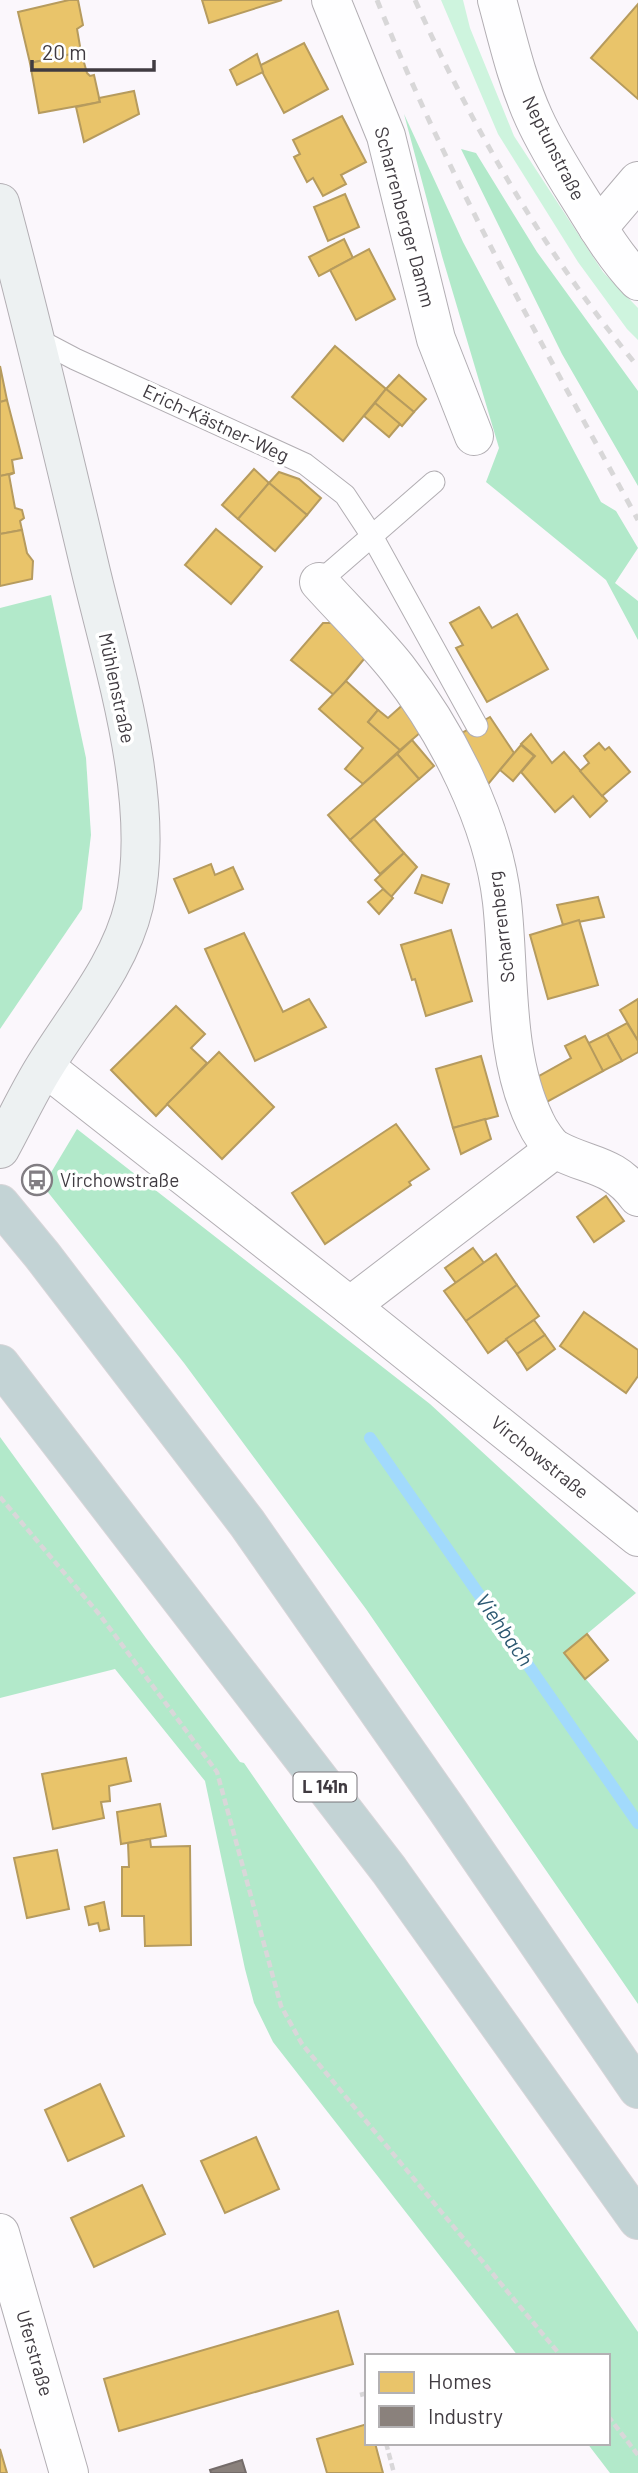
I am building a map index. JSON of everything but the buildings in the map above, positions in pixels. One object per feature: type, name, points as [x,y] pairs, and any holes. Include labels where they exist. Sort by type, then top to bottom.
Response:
[{"type":"highway","points":[[0,1204],[247,1523],[638,2089]]},
{"type":"highway","name":"L 141n","points":[[0,1364],[389,1870],[638,2220]]},
{"type":"street","name":"Scharrenberger Damm","points":[[331,0],[386,136],[436,339],[474,436]]},
{"type":"street","name":"Neptunstraße","points":[[497,0],[515,66],[534,118],[598,228],[625,268],[638,281]]},
{"type":"street","points":[[598,228],[638,181]]},
{"type":"street","name":"Mühlenstraße","points":[[0,203],[37,338],[126,725],[139,804],[141,842],[134,906],[123,937],[94,991],[45,1067],[0,1149]]},
{"type":"street","name":"Scharrenberg","points":[[319,582],[396,666],[419,698],[476,803],[502,900],[510,1006],[523,1092],[536,1123],[555,1150]]},
{"type":"street","name":"Virchowstraße","points":[[45,1067],[350,1306],[638,1537]]},
{"type":"street","points":[[350,1306],[555,1150],[603,1167],[631,1188],[638,1197]]},
{"type":"street","name":"Uferstraße","points":[[0,2233],[69,2473]]},
{"type":"lane","name":"Erich-Kästner-Weg","points":[[37,338],[75,359],[305,464],[345,495],[372,536],[477,726]]},
{"type":"lane","points":[[319,582],[434,482]]},
{"type":"path","points":[[0,1497],[99,1614],[217,1772],[281,2006],[302,2044],[559,2354]]},
{"type":"path","points":[[360,2395],[365,2394]]},
{"type":"path","points":[[610,2419],[638,2455]]},
{"type":"path","points":[[387,2445],[394,2473]]},
{"type":"green space","points":[[441,0],[463,0],[470,28],[514,136],[603,272],[638,308],[638,340],[578,262],[498,134]]},
{"type":"green space","points":[[404,114],[463,242],[601,502],[616,511],[638,548],[615,583],[638,601],[638,640],[606,580],[486,482],[499,448],[442,256]]},
{"type":"green space","points":[[461,149],[476,153],[537,252],[638,391],[638,486],[562,354]]},
{"type":"green space","points":[[51,595],[86,758],[91,835],[82,909],[0,1029],[0,608]]},
{"type":"green space","points":[[77,1129],[430,1404],[636,1593],[564,1653],[638,1741],[638,2004],[366,1609],[184,1363],[43,1186]]},
{"type":"green space","points":[[0,1437],[146,1638],[240,1762],[244,1763],[638,2332],[638,2473],[610,2473],[589,2445],[610,2445],[610,2354],[516,2354],[273,2042],[254,2003],[245,1969],[205,1781],[115,1669],[0,1698]]},
{"type":"waterway","name":"Viehbach","points":[[370,1438],[638,1823]]},
{"type":"railway","points":[[377,0],[467,199],[638,520]]},
{"type":"railway","points":[[415,0],[462,97],[514,191],[573,281],[638,367]]},
{"type":"place","name":"Virchowstraße","points":[[37,1180]]}]
